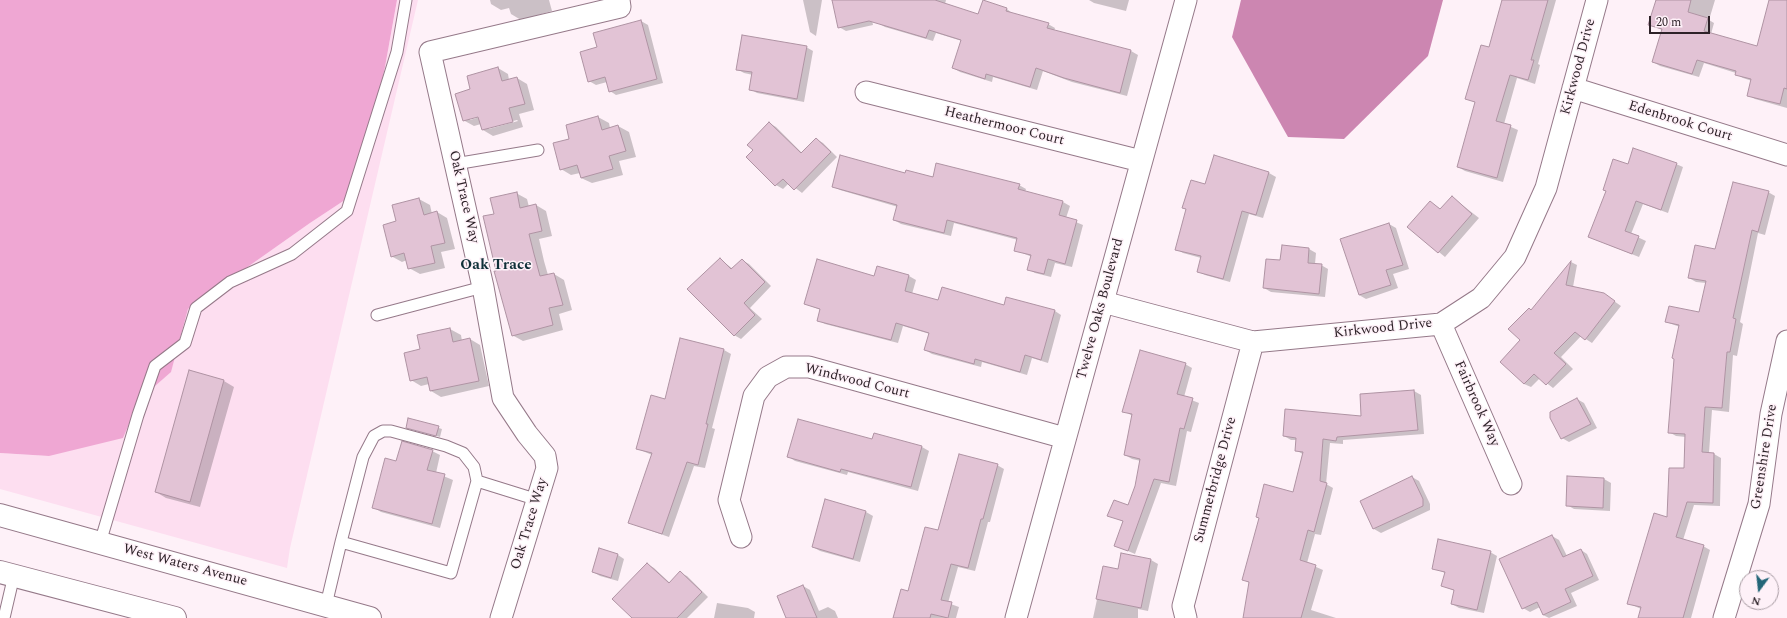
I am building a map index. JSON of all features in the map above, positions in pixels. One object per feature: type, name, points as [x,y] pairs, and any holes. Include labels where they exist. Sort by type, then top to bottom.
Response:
[{"type":"main road","name":"West Waters Avenue","points":[[0,515],[370,618]]},
{"type":"main road","points":[[7,574],[175,618]]},
{"type":"street","name":"Oak Trace Way","points":[[501,618],[547,468],[545,456],[527,434],[503,398],[483,286],[430,52],[620,7],[619,0]]},
{"type":"street","name":"Twelve Oaks Boulevard","points":[[1016,618],[1186,0]]},
{"type":"street","name":"Kirkwood Drive","points":[[1103,302],[1253,342],[1441,324],[1481,298],[1515,257],[1546,188],[1597,0]]},
{"type":"street","name":"Edenbrook Court","points":[[1573,88],[1787,155]]},
{"type":"street","name":"Heathermoor Court","points":[[866,92],[1142,161]]},
{"type":"street","name":"Fairbrook Way","points":[[1441,324],[1511,484]]},
{"type":"street","name":"Greenshire Drive","points":[[1724,618],[1759,504],[1779,416],[1787,341]]},
{"type":"street","name":"Summerbridge Drive","points":[[1186,618],[1183,606],[1253,342]]},
{"type":"street","name":"Windwood Court","points":[[741,537],[729,500],[754,396],[768,377],[786,367],[809,367],[1065,438]]},
{"type":"lane","points":[[100,543],[138,415],[155,366],[185,342],[196,308],[230,282],[292,254],[347,210],[397,52],[406,0]]},
{"type":"lane","points":[[455,164],[538,150]]},
{"type":"lane","points":[[377,315],[483,286]]},
{"type":"lane","points":[[326,605],[341,542],[363,457],[374,436],[383,431],[391,431],[459,451],[474,467],[477,481],[452,573],[341,542]]},
{"type":"lane","points":[[477,481],[538,500]]},
{"type":"lane","points":[[4,618],[7,574]]},
{"type":"shaded area","points":[[0,0],[397,0],[385,67],[357,192],[310,223],[188,309],[171,372],[139,400],[123,438],[49,456],[0,453]]},
{"type":"shaded area","points":[[397,0],[418,0],[290,548],[287,568],[0,489],[0,453],[49,456],[139,400],[171,371],[188,309],[310,223],[357,192],[385,67]]},
{"type":"shaded area","points":[[1241,0],[1443,0],[1428,56],[1344,139],[1288,137],[1232,37]]},
{"type":"building","points":[[832,0],[935,0],[978,14],[983,0],[1007,8],[1006,11],[1049,23],[1047,28],[1131,50],[1120,93],[1064,78],[1036,68],[1030,87],[986,74],[985,79],[952,68],[961,40],[929,30],[926,38],[869,21],[838,28]]},
{"type":"building","points":[[1502,0],[1548,0],[1531,60],[1534,60],[1528,80],[1510,75],[1496,121],[1511,125],[1497,178],[1457,167],[1475,102],[1465,99],[1481,45],[1489,47]]},
{"type":"building","points":[[1656,0],[1691,0],[1688,12],[1708,18],[1704,31],[1757,46],[1769,0],[1787,0],[1787,89],[1784,88],[1780,104],[1747,96],[1751,79],[1735,75],[1736,71],[1697,60],[1692,74],[1652,62],[1662,29],[1648,25]]},
{"type":"building","points":[[641,20],[657,79],[609,92],[605,77],[588,82],[580,52],[597,47],[593,33]]},
{"type":"building","points":[[742,35],[807,46],[797,99],[749,90],[752,72],[736,70]]},
{"type":"building","points":[[498,67],[502,81],[517,77],[525,104],[509,108],[513,122],[482,130],[478,117],[463,121],[455,94],[470,89],[467,76]]},
{"type":"building","points":[[598,116],[602,130],[618,125],[626,151],[609,156],[613,169],[581,178],[577,165],[560,170],[553,143],[569,139],[566,125]]},
{"type":"building","points":[[769,122],[801,153],[816,138],[831,152],[794,190],[783,179],[775,186],[746,157],[753,150],[747,145]]},
{"type":"building","points":[[1633,148],[1677,163],[1661,210],[1636,201],[1625,231],[1639,236],[1632,254],[1588,237],[1606,191],[1603,190],[1613,159],[1628,164]]},
{"type":"building","points":[[840,155],[905,173],[906,170],[933,177],[936,163],[1020,184],[1018,189],[1063,201],[1059,215],[1077,220],[1065,264],[1048,259],[1044,274],[1027,270],[1031,255],[1014,251],[1017,238],[947,220],[944,233],[893,220],[897,205],[832,187]]},
{"type":"building","points":[[1214,155],[1269,172],[1256,215],[1242,211],[1223,279],[1197,272],[1201,256],[1175,250],[1186,209],[1182,208],[1191,180],[1205,184]]},
{"type":"building","points":[[1733,182],[1769,191],[1758,232],[1752,230],[1733,318],[1736,319],[1730,352],[1727,352],[1722,408],[1705,407],[1702,452],[1714,453],[1713,503],[1687,502],[1676,537],[1704,545],[1683,618],[1638,618],[1641,607],[1627,604],[1654,513],[1667,517],[1669,468],[1684,468],[1685,434],[1668,433],[1674,359],[1672,358],[1679,325],[1665,322],[1669,306],[1699,312],[1706,281],[1688,278],[1695,245],[1715,249]]},
{"type":"building","points":[[517,192],[520,208],[536,204],[542,231],[529,234],[534,254],[540,276],[554,273],[563,305],[549,308],[553,325],[512,336],[494,271],[496,271],[483,216],[494,214],[490,198]]},
{"type":"building","points":[[1452,196],[1472,214],[1438,253],[1407,227],[1430,201],[1440,209]]},
{"type":"building","points":[[419,198],[424,215],[437,211],[445,243],[431,246],[435,263],[408,269],[404,253],[391,257],[383,225],[396,221],[392,205]]},
{"type":"building","points":[[1389,223],[1403,265],[1386,270],[1391,285],[1359,295],[1340,239]]},
{"type":"building","points":[[1282,245],[1309,248],[1308,263],[1322,264],[1319,294],[1263,288],[1266,259],[1280,260]]},
{"type":"building","points":[[720,258],[731,269],[742,259],[765,282],[744,303],[755,315],[734,336],[687,289]]},
{"type":"building","points":[[817,259],[874,276],[877,266],[909,275],[905,291],[938,300],[942,287],[1004,305],[1006,297],[1055,310],[1041,360],[1025,355],[1020,372],[975,359],[974,364],[924,350],[929,333],[896,323],[891,340],[817,321],[820,309],[804,304]]},
{"type":"building","points":[[1571,261],[1566,285],[1604,293],[1615,301],[1585,340],[1575,332],[1554,353],[1566,364],[1546,385],[1534,374],[1524,384],[1500,362],[1520,340],[1508,329],[1529,308],[1531,310]]},
{"type":"building","points":[[450,328],[453,342],[470,338],[479,381],[430,391],[427,377],[410,381],[404,353],[420,349],[417,335]]},
{"type":"building","points":[[680,338],[724,349],[698,465],[687,462],[662,534],[628,523],[652,453],[636,449],[651,395],[665,399]]},
{"type":"building","points":[[1140,350],[1186,363],[1177,394],[1193,398],[1184,429],[1180,428],[1169,482],[1154,479],[1128,551],[1114,546],[1123,521],[1107,516],[1114,500],[1128,505],[1135,486],[1140,459],[1124,455],[1132,414],[1122,412]]},
{"type":"building","points":[[189,370],[224,380],[190,502],[155,492]]},
{"type":"building","points":[[1414,390],[1418,430],[1337,437],[1336,441],[1323,439],[1320,481],[1327,483],[1314,532],[1308,530],[1300,560],[1316,565],[1301,618],[1243,618],[1249,582],[1242,580],[1259,518],[1256,517],[1264,484],[1293,492],[1303,452],[1295,451],[1296,438],[1283,436],[1285,409],[1361,416],[1360,394]]},
{"type":"building","points":[[1577,398],[1591,424],[1561,439],[1550,418],[1550,412]]},
{"type":"building","points":[[408,418],[439,426],[436,436],[406,428]]},
{"type":"building","points":[[798,419],[872,439],[874,433],[922,446],[911,487],[841,469],[840,472],[787,457]]},
{"type":"building","points":[[402,441],[433,450],[427,470],[445,474],[432,524],[372,508],[385,458],[396,461]]},
{"type":"building","points":[[959,454],[998,464],[968,568],[951,564],[941,600],[952,602],[948,618],[931,614],[930,618],[893,618],[901,589],[908,591],[925,527],[938,530]]},
{"type":"building","points":[[1412,476],[1423,499],[1423,506],[1373,529],[1360,501]]},
{"type":"building","points":[[1567,476],[1604,478],[1603,508],[1566,506]]},
{"type":"building","points":[[825,499],[866,511],[853,559],[812,547]]},
{"type":"building","points":[[1552,535],[1563,557],[1581,549],[1593,576],[1565,589],[1571,602],[1543,615],[1537,602],[1522,609],[1499,559]]},
{"type":"building","points":[[1438,539],[1491,551],[1477,610],[1451,604],[1454,590],[1441,586],[1445,572],[1432,569]]},
{"type":"building","points":[[599,548],[618,554],[611,578],[592,572]]},
{"type":"building","points":[[1121,553],[1151,559],[1141,608],[1096,599],[1103,566],[1118,569]]},
{"type":"building","points":[[647,563],[669,583],[680,571],[702,592],[677,618],[632,618],[612,599]]},
{"type":"building","points":[[803,585],[817,618],[786,618],[777,596]]},
{"type":"district","name":"Oak Trace","points":[[496,266]]}]
